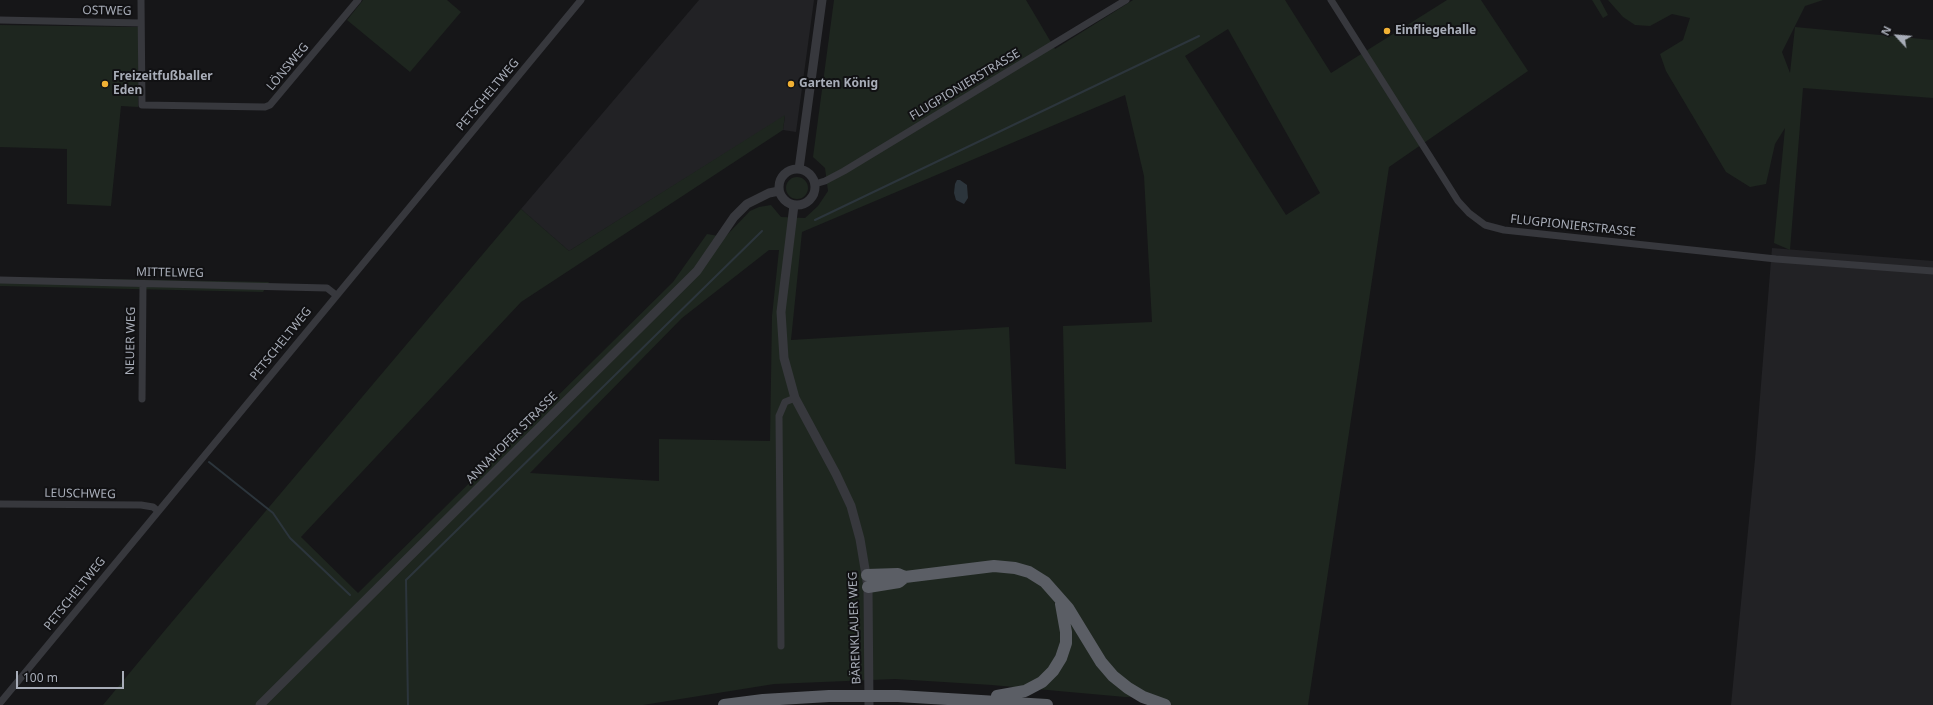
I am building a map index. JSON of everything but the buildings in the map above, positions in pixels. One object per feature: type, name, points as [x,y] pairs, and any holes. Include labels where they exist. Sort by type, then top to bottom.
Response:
[{"type":"highway","points":[[868,581],[898,574],[905,577],[994,566],[1015,568],[1029,572],[1045,582],[1068,608],[1101,662],[1113,676],[1128,688],[1143,697],[1165,705]]},
{"type":"highway","points":[[974,700],[1025,691],[1042,682],[1053,671],[1061,658],[1066,643],[1064,613],[1059,597]]},
{"type":"highway","points":[[724,705],[763,700],[829,696],[898,696],[1047,705]]},
{"type":"street","points":[[141,23],[142,0]]},
{"type":"street","name":"LÖNSWEG","points":[[141,23],[142,105],[265,107],[270,105],[358,0]]},
{"type":"street","name":"PETSCHELTWEG","points":[[0,703],[581,0]]},
{"type":"street","points":[[800,169],[822,0]]},
{"type":"street","name":"FLUGPIONIERSTRASSE","points":[[815,184],[825,181],[844,171],[1126,0]]},
{"type":"street","name":"FLUGPIONIERSTRASSE","points":[[1331,0],[1458,201],[1469,213],[1485,225],[1504,230],[1768,258],[1933,271]]},
{"type":"street","name":"OSTWEG","points":[[0,20],[141,23]]},
{"type":"street","points":[[800,169],[810,175],[815,184],[814,193],[810,200],[803,204],[794,206],[784,201],[778,190],[779,182],[783,175],[790,170],[800,169]]},
{"type":"street","name":"ANNAHOFER STRASSE","points":[[260,705],[696,271],[734,217],[747,204],[778,190]]},
{"type":"street","name":"BÄRENKLAUER WEG","points":[[794,206],[781,312],[784,358],[795,398],[836,474],[851,506],[868,581],[870,705]]},
{"type":"street","name":"MITTELWEG","points":[[0,280],[327,288],[336,295]]},
{"type":"street","name":"NEUER WEG","points":[[142,399],[143,284]]},
{"type":"street","points":[[781,646],[779,416],[785,402],[795,398]]},
{"type":"street","name":"LEUSCHWEG","points":[[0,504],[141,505],[153,507],[158,511]]},
{"type":"shaded area","points":[[363,0],[447,0],[461,12],[410,72],[347,20]]},
{"type":"shaded area","points":[[699,0],[814,0],[796,132],[783,130],[785,116],[569,251],[521,209]]},
{"type":"shaded area","points":[[834,0],[1026,0],[1055,49],[1133,0],[1285,0],[1331,73],[1447,0],[1481,0],[1528,71],[1389,167],[1308,705],[1156,705],[1157,696],[1125,697],[992,685],[895,679],[774,684],[643,705],[103,705],[521,209],[569,251],[785,115],[783,130],[521,302],[301,537],[358,593],[673,282],[707,234],[725,237],[750,211],[759,207],[771,205],[781,217],[805,218],[818,206],[828,191],[825,168],[813,157]],"holes":[[[1228,29],[1320,193],[1286,215],[1185,56]],[[1125,95],[1144,176],[1152,322],[1063,326],[1066,469],[1015,464],[1009,327],[791,340],[802,232]],[[769,250],[779,250],[772,316],[770,441],[659,439],[659,481],[530,473],[682,318]]]},
{"type":"shaded area","points":[[1592,0],[1600,0],[1608,15],[1603,18]]},
{"type":"shaded area","points":[[1608,0],[1823,0],[1805,6],[1782,52],[1790,73],[1795,27],[1933,40],[1933,98],[1803,88],[1790,250],[1774,243],[1785,128],[1775,144],[1766,184],[1750,187],[1726,172],[1666,71],[1660,54],[1683,40],[1690,18],[1672,14],[1650,26],[1635,25],[1623,17]]},
{"type":"shaded area","points":[[0,25],[139,27],[138,107],[121,106],[111,206],[67,204],[67,149],[0,147]]},
{"type":"shaded area","points":[[797,177],[805,180],[808,188],[805,196],[797,199],[789,196],[786,188],[789,180]]},
{"type":"shaded area","points":[[957,180],[960,180],[967,185],[968,198],[964,204],[956,200],[954,193]]},
{"type":"shaded area","points":[[1772,248],[1933,261],[1933,705],[1731,705],[1755,459]]},
{"type":"shaded area","points":[[0,277],[269,282],[263,292],[0,286]]},
{"type":"waterway","points":[[815,220],[1199,36]]},
{"type":"waterway","points":[[408,705],[406,580],[762,231]]},
{"type":"waterway","points":[[209,462],[273,513],[290,538],[350,595]]},
{"type":"place","name":"Einfliegehalle","points":[[1387,31]]},
{"type":"place","name":"Freizeitfußballer Eden","points":[[105,84]]},
{"type":"place","name":"Garten König","points":[[791,84]]}]
